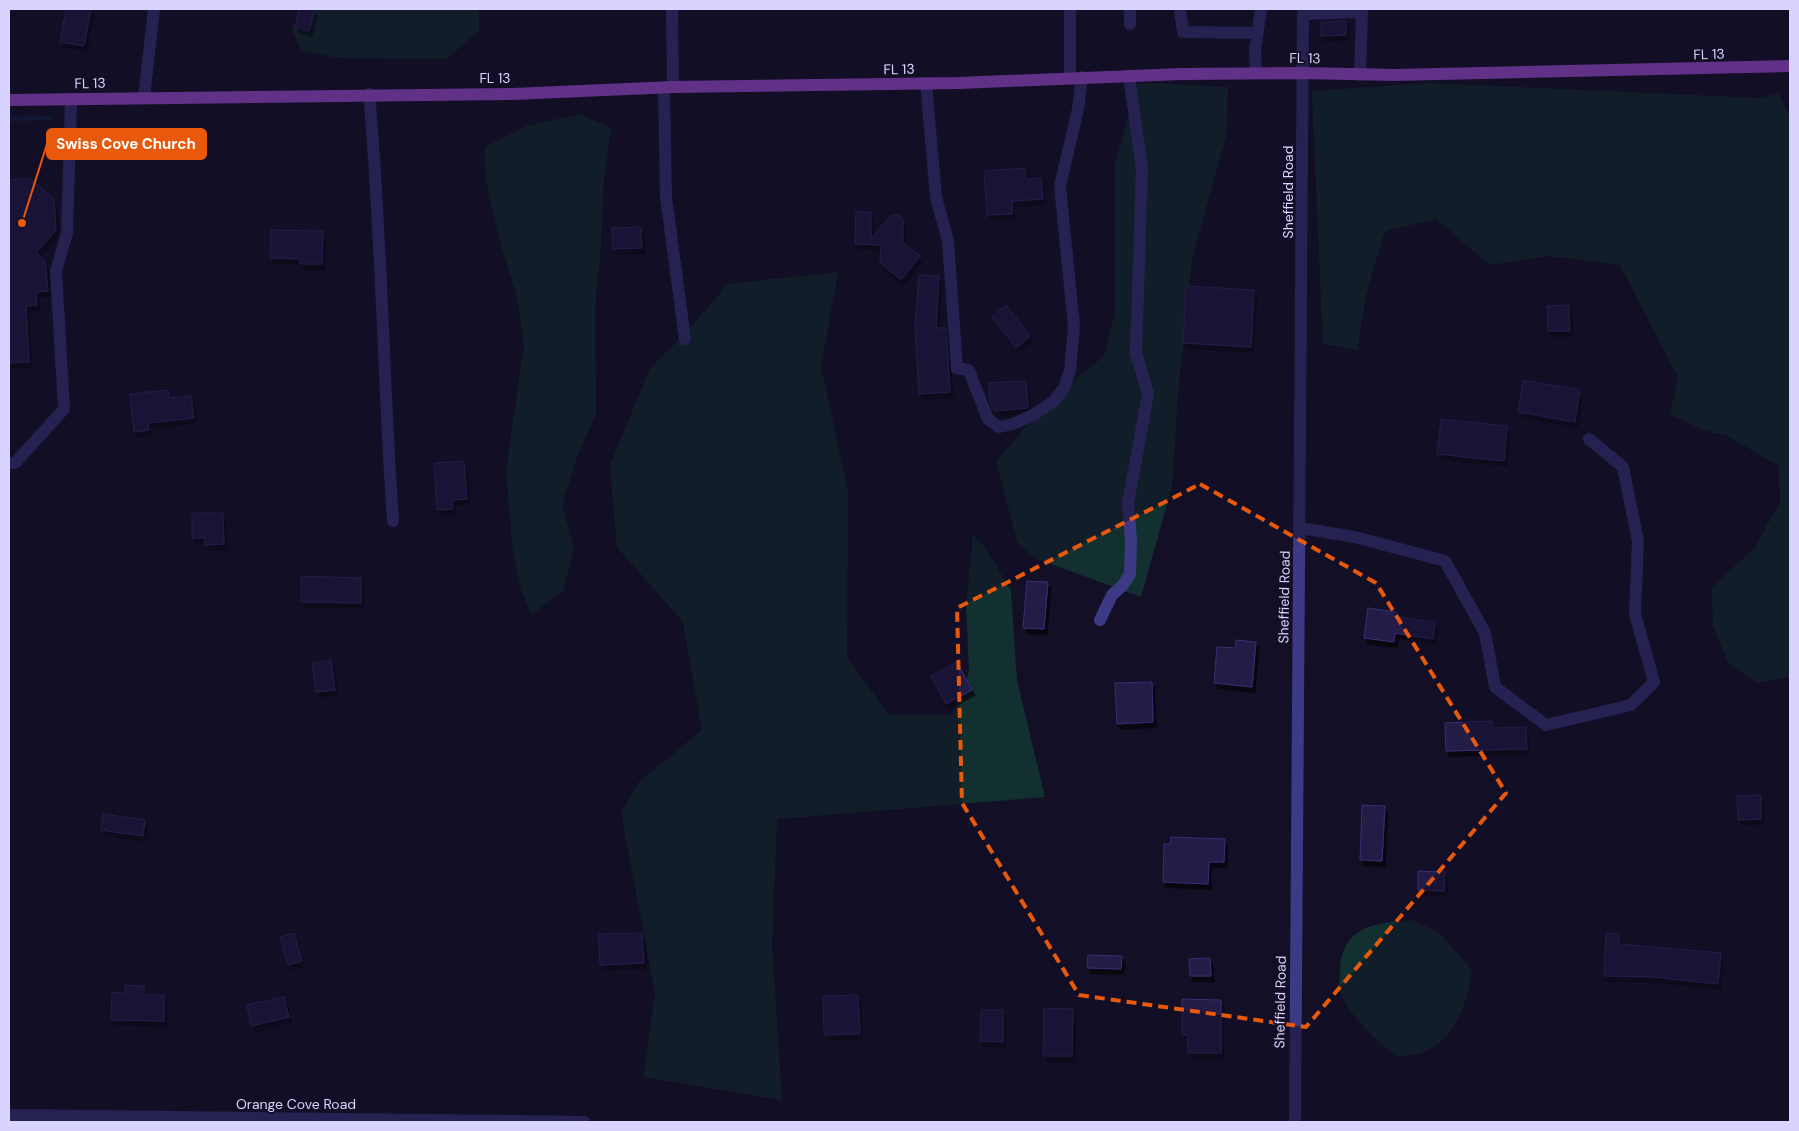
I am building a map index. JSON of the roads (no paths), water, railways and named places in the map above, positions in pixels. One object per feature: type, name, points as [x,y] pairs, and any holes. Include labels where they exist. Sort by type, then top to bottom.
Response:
[{"type":"main road","name":"FL 13","points":[[9,100],[370,94],[512,94],[669,88],[926,84],[1076,77],[1256,73],[1360,75],[1790,66]]},
{"type":"street","points":[[144,98],[154,9]]},
{"type":"street","points":[[672,9],[666,197],[685,339]]},
{"type":"street","points":[[926,84],[936,197],[948,241],[957,368],[968,370],[970,373],[988,419],[999,426],[1013,424],[1033,415],[1054,402],[1064,388],[1070,371],[1074,326],[1060,186],[1078,109],[1070,9]]},
{"type":"street","points":[[1130,9],[1130,24]]},
{"type":"street","points":[[1180,9],[1183,32],[1258,33]]},
{"type":"street","points":[[1256,73],[1255,50],[1261,9]]},
{"type":"street","name":"Sheffield Road","points":[[1295,1122],[1304,14],[1362,12],[1360,75]]},
{"type":"street","points":[[1100,620],[1112,595],[1123,585],[1130,574],[1131,541],[1128,503],[1148,394],[1136,353],[1142,169],[1129,76]]},
{"type":"street","points":[[370,94],[376,171],[385,400],[393,522]]},
{"type":"street","points":[[9,463],[15,463],[64,409],[56,271],[67,234],[71,99]]},
{"type":"street","points":[[1300,528],[1355,537],[1445,561],[1485,634],[1495,687],[1546,724],[1632,705],[1654,682],[1635,614],[1638,541],[1623,467],[1589,439]]},
{"type":"street","name":"Orange Cove Road","points":[[9,1116],[584,1122]]},
{"type":"waterway","points":[[9,119],[52,118]]},
{"type":"place","name":"Swiss Cove Church","points":[[22,223]]}]
